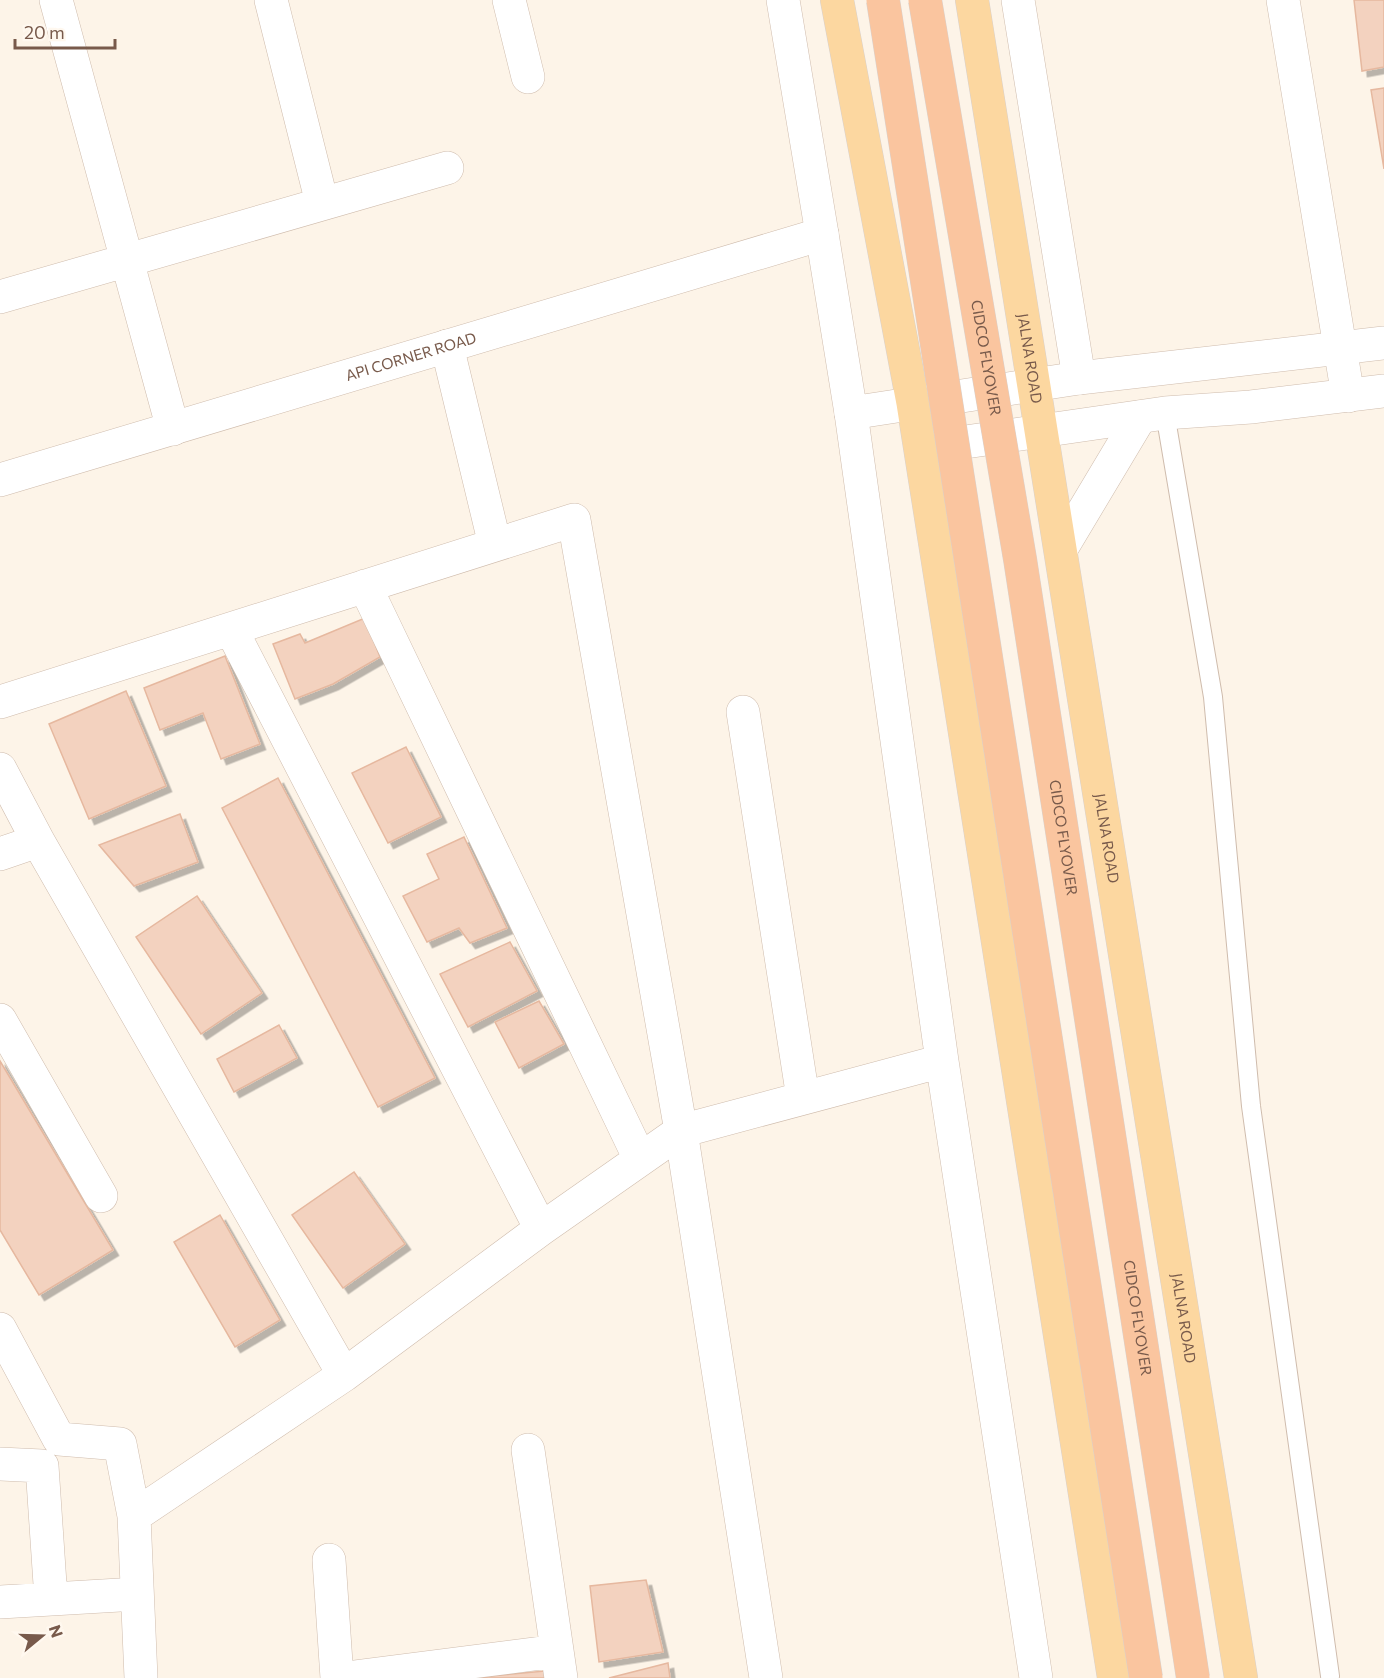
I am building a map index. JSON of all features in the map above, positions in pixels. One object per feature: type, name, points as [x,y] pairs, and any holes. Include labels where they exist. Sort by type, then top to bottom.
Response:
[{"type":"highway","points":[[883,0],[1146,1678]]},
{"type":"highway","name":"CIDCO FLYOVER","points":[[925,0],[1020,559],[1193,1678]]},
{"type":"main road","points":[[837,0],[913,403],[1114,1678]]},
{"type":"main road","name":"JALNA ROAD","points":[[972,0],[1241,1678]]},
{"type":"street","points":[[56,0],[173,429]]},
{"type":"street","points":[[272,0],[322,204]]},
{"type":"street","points":[[509,0],[528,77]]},
{"type":"street","points":[[783,0],[851,412],[942,1061],[1036,1678]]},
{"type":"street","points":[[1018,0],[1079,378]]},
{"type":"street","points":[[1283,0],[1348,396]]},
{"type":"street","points":[[0,297],[447,168]]},
{"type":"street","name":"API CORNER ROAD","points":[[0,480],[822,234]]},
{"type":"street","points":[[851,412],[1079,378],[1384,343]]},
{"type":"street","points":[[447,346],[495,545]]},
{"type":"street","points":[[920,449],[1152,415],[1251,407],[1384,391]]},
{"type":"street","points":[[1061,549],[1152,415]]},
{"type":"street","points":[[0,702],[574,520],[681,1131],[766,1678]]},
{"type":"street","points":[[365,586],[640,1159]]},
{"type":"street","points":[[231,629],[541,1229]]},
{"type":"street","points":[[743,711],[803,1098]]},
{"type":"street","points":[[0,769],[38,841],[345,1375]]},
{"type":"street","points":[[0,854],[38,841]]},
{"type":"street","points":[[0,1020],[101,1196]]},
{"type":"street","points":[[134,1516],[345,1375],[541,1229],[681,1131],[942,1061]]},
{"type":"street","points":[[0,1329],[59,1439],[120,1444],[134,1516],[141,1678]]},
{"type":"street","points":[[346,1678],[559,1664],[528,1450]]},
{"type":"street","points":[[0,1464],[42,1466],[51,1599]]},
{"type":"street","points":[[329,1560],[337,1678]]},
{"type":"street","points":[[0,1602],[137,1594]]},
{"type":"lane","points":[[1152,415],[1213,697],[1251,1106],[1330,1676]]},
{"type":"building","points":[[1354,0],[1384,0],[1384,67],[1362,71]]},
{"type":"building","points":[[1384,88],[1384,169],[1371,90]]},
{"type":"building","points":[[365,618],[380,657],[333,684],[295,699],[273,644],[300,634],[305,643]]},
{"type":"building","points":[[225,656],[260,744],[221,759],[203,713],[160,730],[144,688]]},
{"type":"building","points":[[126,691],[166,786],[89,819],[49,724]]},
{"type":"building","points":[[406,747],[441,817],[388,843],[352,773]]},
{"type":"building","points":[[278,778],[435,1078],[378,1107],[222,808]]},
{"type":"building","points":[[180,814],[198,862],[134,886],[99,845]]},
{"type":"building","points":[[464,837],[507,928],[470,943],[459,928],[427,942],[403,896],[439,879],[427,854]]},
{"type":"building","points":[[197,896],[262,993],[201,1034],[136,937]]},
{"type":"building","points":[[510,942],[537,991],[468,1027],[440,974]]},
{"type":"building","points":[[539,1001],[564,1044],[519,1068],[495,1022]]},
{"type":"building","points":[[279,1025],[297,1058],[234,1092],[217,1059]]},
{"type":"building","points":[[0,1061],[113,1250],[39,1295],[0,1230]]},
{"type":"building","points":[[354,1172],[405,1244],[343,1288],[292,1215]]},
{"type":"building","points":[[220,1215],[280,1320],[235,1347],[174,1242]]},
{"type":"building","points":[[646,1580],[663,1652],[599,1662],[590,1586]]},
{"type":"building","points":[[668,1663],[670,1678],[609,1678]]},
{"type":"building","points":[[545,1671],[546,1678],[470,1678]]}]
